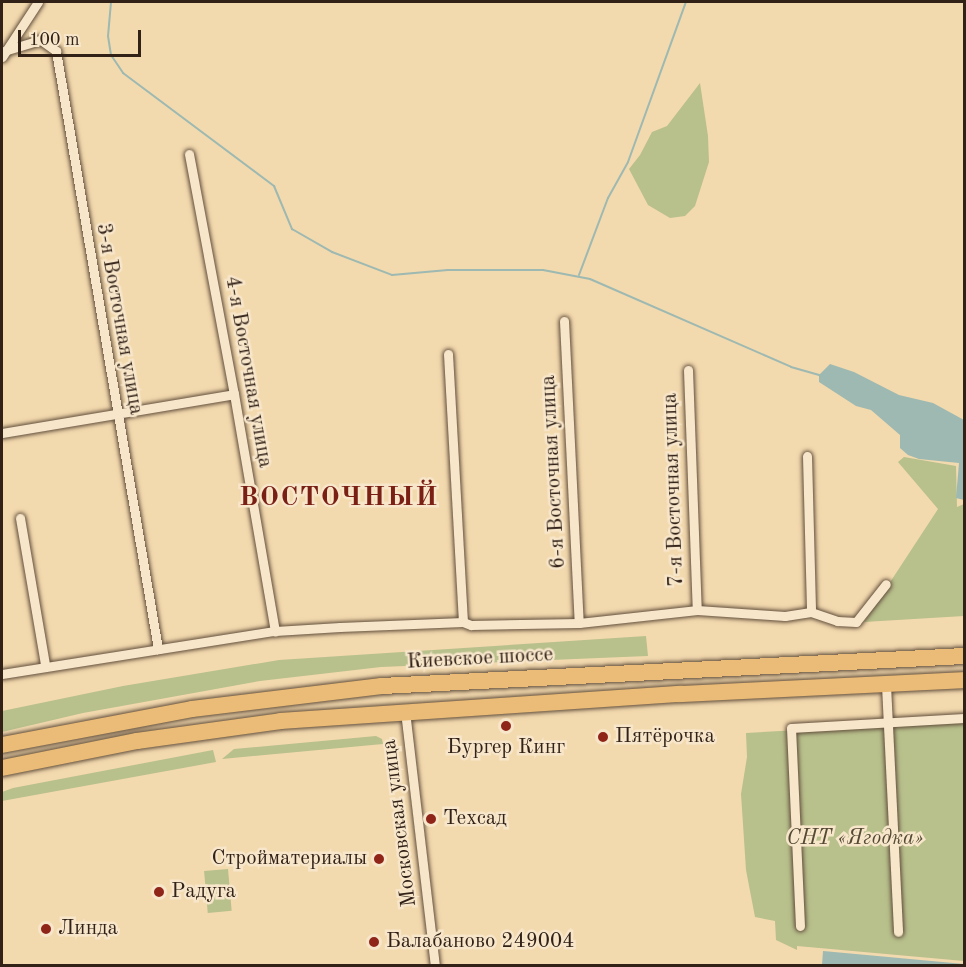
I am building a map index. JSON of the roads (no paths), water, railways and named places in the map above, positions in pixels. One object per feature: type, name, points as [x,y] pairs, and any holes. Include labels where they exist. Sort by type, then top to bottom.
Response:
[{"type":"highway","name":"Киевское шоссе","points":[[2,745],[211,706],[382,686],[964,656]]},
{"type":"highway","points":[[2,768],[217,729],[281,721],[680,694],[964,680]]},
{"type":"highway","points":[[211,706],[201,715],[202,722],[217,729]]},
{"type":"street","points":[[3,54],[39,2]]},
{"type":"street","name":"3-я Восточная улица","points":[[3,54],[41,40],[56,51],[158,648]]},
{"type":"street","name":"4-я Восточная улица","points":[[189,154],[275,631]]},
{"type":"street","name":"6-я Восточная улица","points":[[564,321],[579,623]]},
{"type":"street","points":[[448,354],[463,622]]},
{"type":"street","name":"7-я Восточная улица","points":[[688,370],[697,610]]},
{"type":"street","points":[[2,422],[3,433],[234,394]]},
{"type":"street","points":[[807,456],[811,612]]},
{"type":"street","points":[[20,518],[45,666]]},
{"type":"street","points":[[2,674],[275,631],[463,622],[471,626],[579,623],[697,610],[785,615],[811,612],[837,621],[856,622],[886,584]]},
{"type":"street","points":[[886,685],[898,932]]},
{"type":"street","name":"Московская улица","points":[[405,711],[435,966]]},
{"type":"street","points":[[800,926],[791,728],[964,718]]},
{"type":"water","points":[[830,364],[854,372],[899,395],[933,403],[964,420],[964,500],[956,498],[959,463],[919,459],[908,455],[900,448],[900,435],[871,410],[856,406],[819,382],[819,375]]},
{"type":"water","points":[[823,951],[964,964],[964,965],[822,965]]},
{"type":"waterway","points":[[111,2],[108,36],[111,55],[123,73],[274,186],[292,229],[332,252],[392,275],[448,270],[543,270],[590,279],[791,367],[822,376]]},
{"type":"waterway","points":[[579,275],[608,198],[628,162],[686,2]]},
{"type":"place","name":"Бургер Кинг","points":[[506,726]]},
{"type":"place","name":"Пятёрочка","points":[[603,737]]},
{"type":"place","name":"Техсад","points":[[431,819]]},
{"type":"place","name":"Стройматериалы","points":[[379,859]]},
{"type":"place","name":"Радуга","points":[[159,892]]},
{"type":"place","name":"Линда","points":[[46,929]]},
{"type":"place","name":"Балабаново 249004","points":[[374,942]]},
{"type":"district","name":"ВОСТОЧНЫЙ","points":[[339,498]]},
{"type":"park label","name":"СНТ «Ягодка»","points":[[855,839]]}]
